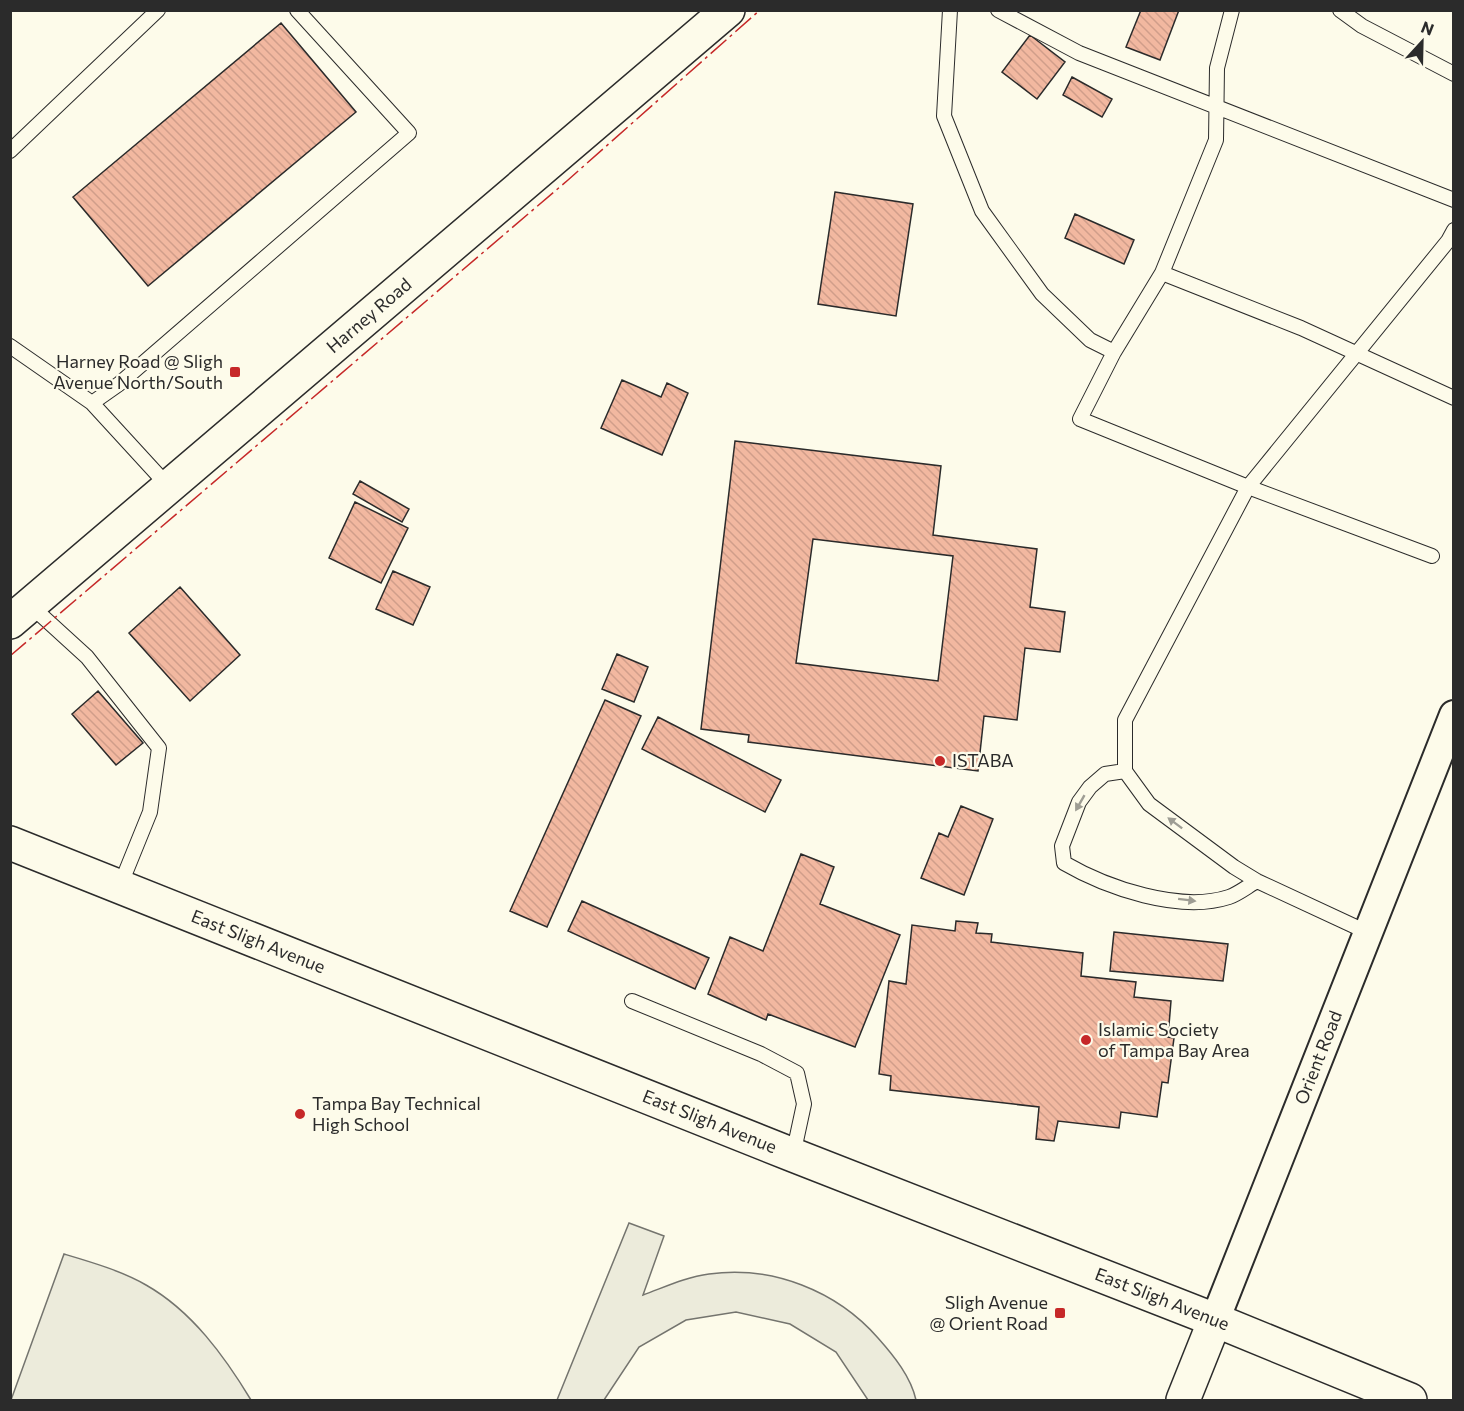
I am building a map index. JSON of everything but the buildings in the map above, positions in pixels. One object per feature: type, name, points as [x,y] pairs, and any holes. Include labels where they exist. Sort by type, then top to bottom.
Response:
[{"type":"street","name":"Harney Road","points":[[20,614],[728,10]]},
{"type":"street","name":"Orient Road","points":[[1183,1401],[1454,715]]},
{"type":"street","name":"East Sligh Avenue","points":[[10,843],[793,1155],[1215,1320],[1410,1401]]},
{"type":"lane","points":[[10,151],[158,10]]},
{"type":"lane","points":[[92,403],[118,384],[409,133],[297,10]]},
{"type":"lane","points":[[950,10],[944,116],[982,211],[1042,294],[1090,340],[1114,352]]},
{"type":"lane","points":[[998,10],[1079,52],[1454,200]]},
{"type":"lane","points":[[1232,10],[1217,68],[1216,140],[1162,273],[1114,352],[1080,419],[1248,487],[1432,556]]},
{"type":"lane","points":[[1340,10],[1362,26],[1454,74]]},
{"type":"lane","points":[[1369,933],[1257,881],[1149,804],[1125,771],[1125,720],[1248,487],[1448,241],[1454,230]]},
{"type":"lane","points":[[1162,273],[1301,328],[1454,398]]},
{"type":"lane","points":[[14,351],[92,403],[169,487]]},
{"type":"lane","points":[[20,614],[87,657],[159,748],[150,812],[120,886]]},
{"type":"lane","points":[[1125,771],[1105,774],[1090,787],[1079,802],[1062,846],[1064,863],[1092,879],[1145,896],[1199,902],[1229,897],[1257,881]]},
{"type":"lane","points":[[632,1001],[761,1054],[797,1073],[804,1104],[793,1155]]},
{"type":"shaded area","points":[[629,1223],[664,1236],[643,1295],[692,1277],[733,1272],[779,1278],[802,1285],[843,1307],[862,1321],[901,1367],[914,1391],[916,1400],[868,1400],[836,1352],[790,1324],[736,1312],[686,1320],[639,1347],[604,1400],[557,1400]]},
{"type":"shaded area","points":[[64,1254],[127,1275],[163,1296],[193,1321],[206,1336],[251,1400],[11,1400]]},
{"type":"power","points":[[10,656],[568,180],[760,10]]},
{"type":"place","name":"Harney Road @ Sligh Avenue North/South","points":[[235,372]]},
{"type":"place","name":"ISTABA","points":[[940,761]]},
{"type":"place","name":"Islamic Society of Tampa Bay Area","points":[[1086,1040]]},
{"type":"place","name":"Tampa Bay Technical High School","points":[[300,1114]]},
{"type":"place","name":"Sligh Avenue @ Orient Road","points":[[1060,1313]]}]
